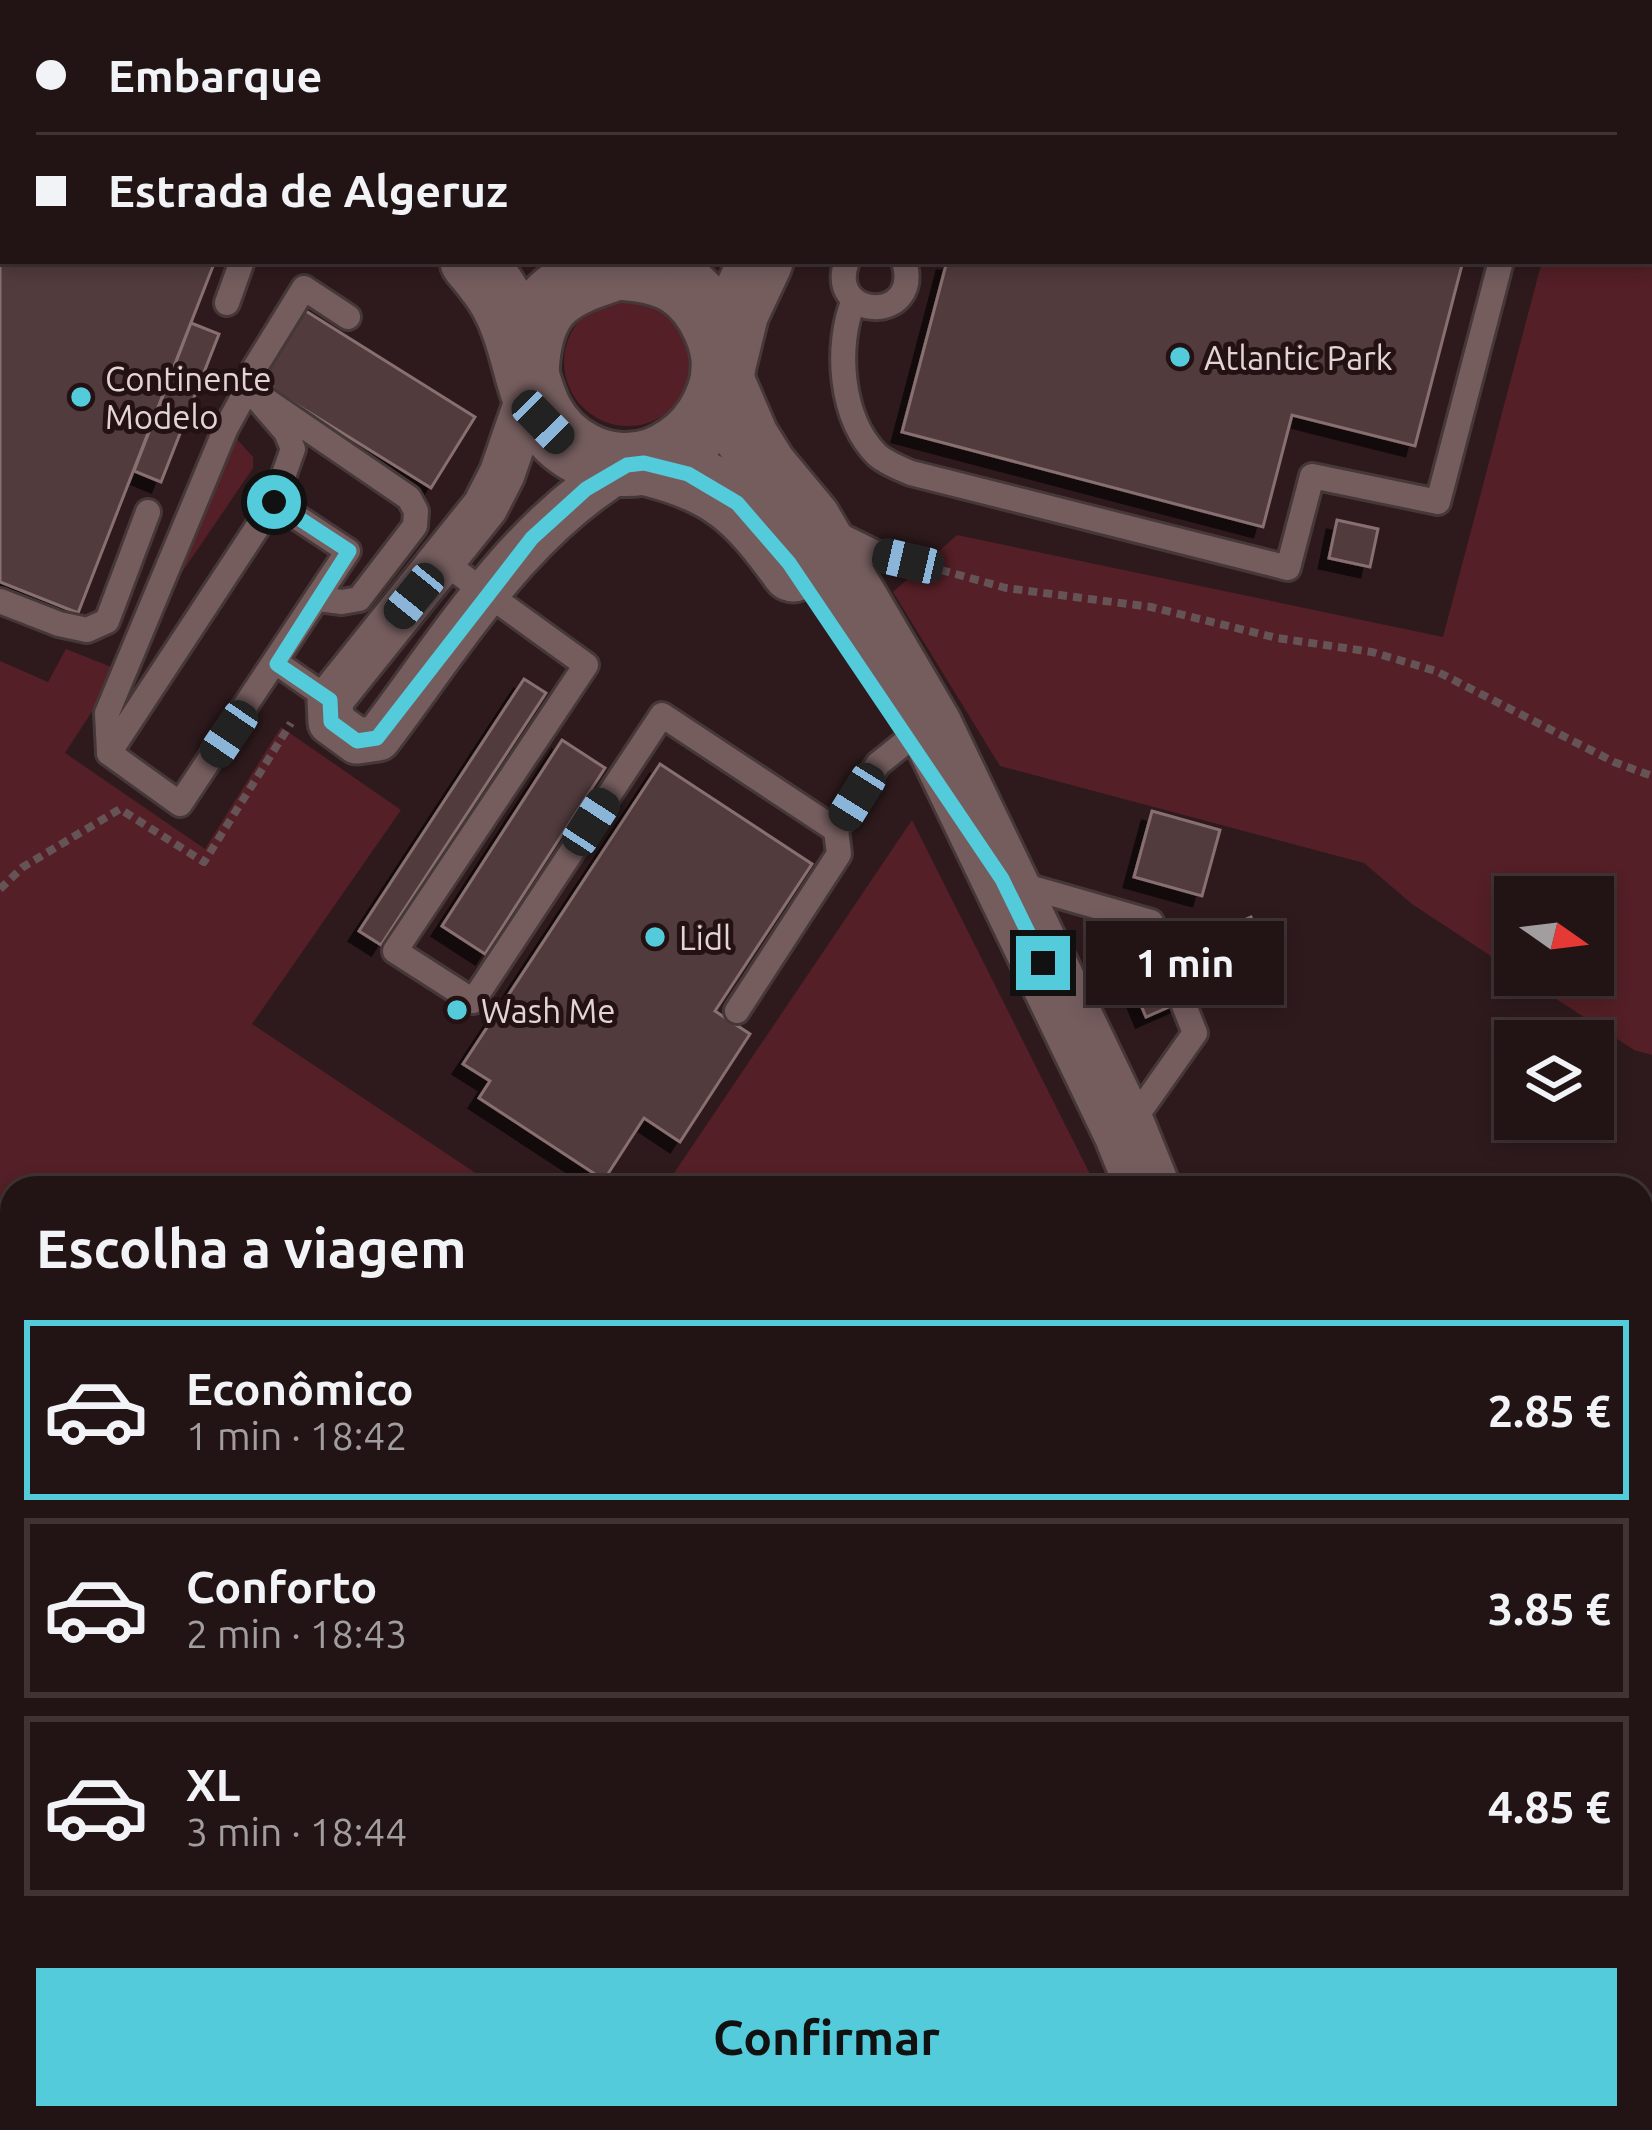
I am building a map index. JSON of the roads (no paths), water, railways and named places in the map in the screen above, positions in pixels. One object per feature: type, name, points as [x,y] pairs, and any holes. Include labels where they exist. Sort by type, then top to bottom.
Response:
[{"type":"main road","points":[[474,264],[506,308],[543,422],[566,446],[595,461],[688,474],[737,503],[762,528],[849,647],[1002,879]]},
{"type":"main road","points":[[635,464],[672,453],[696,434],[713,410],[737,312],[759,264]]},
{"type":"main road","points":[[528,383],[528,350],[542,314],[567,286],[598,266],[651,271],[680,285],[704,307],[718,337],[722,375],[764,467],[809,520],[930,725],[1143,1176]]},
{"type":"street","points":[[528,383],[493,490],[330,700],[331,722],[357,741],[377,738],[532,538],[586,489],[635,464]]},
{"type":"lane","points":[[227,303],[241,264]]},
{"type":"lane","points":[[847,264],[844,282],[854,301],[874,308],[895,302],[906,284],[904,264]]},
{"type":"lane","points":[[854,301],[844,324],[849,399],[864,436],[888,463],[910,473],[1288,568],[1312,476],[1438,502],[1500,264]]},
{"type":"lane","points":[[109,753],[106,713],[254,369],[304,288],[348,317]]},
{"type":"lane","points":[[109,753],[274,502],[292,449],[286,432],[248,388]]},
{"type":"lane","points":[[248,388],[409,498],[416,511],[415,526],[359,598],[342,602],[318,598]]},
{"type":"lane","points":[[109,753],[180,804],[277,664],[349,551],[274,502]]},
{"type":"lane","points":[[0,601],[87,630],[107,621],[148,512]]},
{"type":"lane","points":[[809,520],[880,555],[917,563]]},
{"type":"lane","points":[[442,561],[586,665],[395,952],[473,1001],[662,715],[836,830]]},
{"type":"lane","points":[[277,664],[330,700]]},
{"type":"lane","points":[[737,1011],[839,854],[836,830],[878,764],[908,740]]},
{"type":"lane","points":[[1002,879],[1151,922],[1195,1033],[1125,1131]]},
{"type":"place","name":"Atlantic Park","points":[[1180,357]]},
{"type":"place","name":"Continente Modelo","points":[[81,397]]},
{"type":"place","name":"Lidl","points":[[655,937]]},
{"type":"place","name":"Wash Me","points":[[457,1010]]}]
